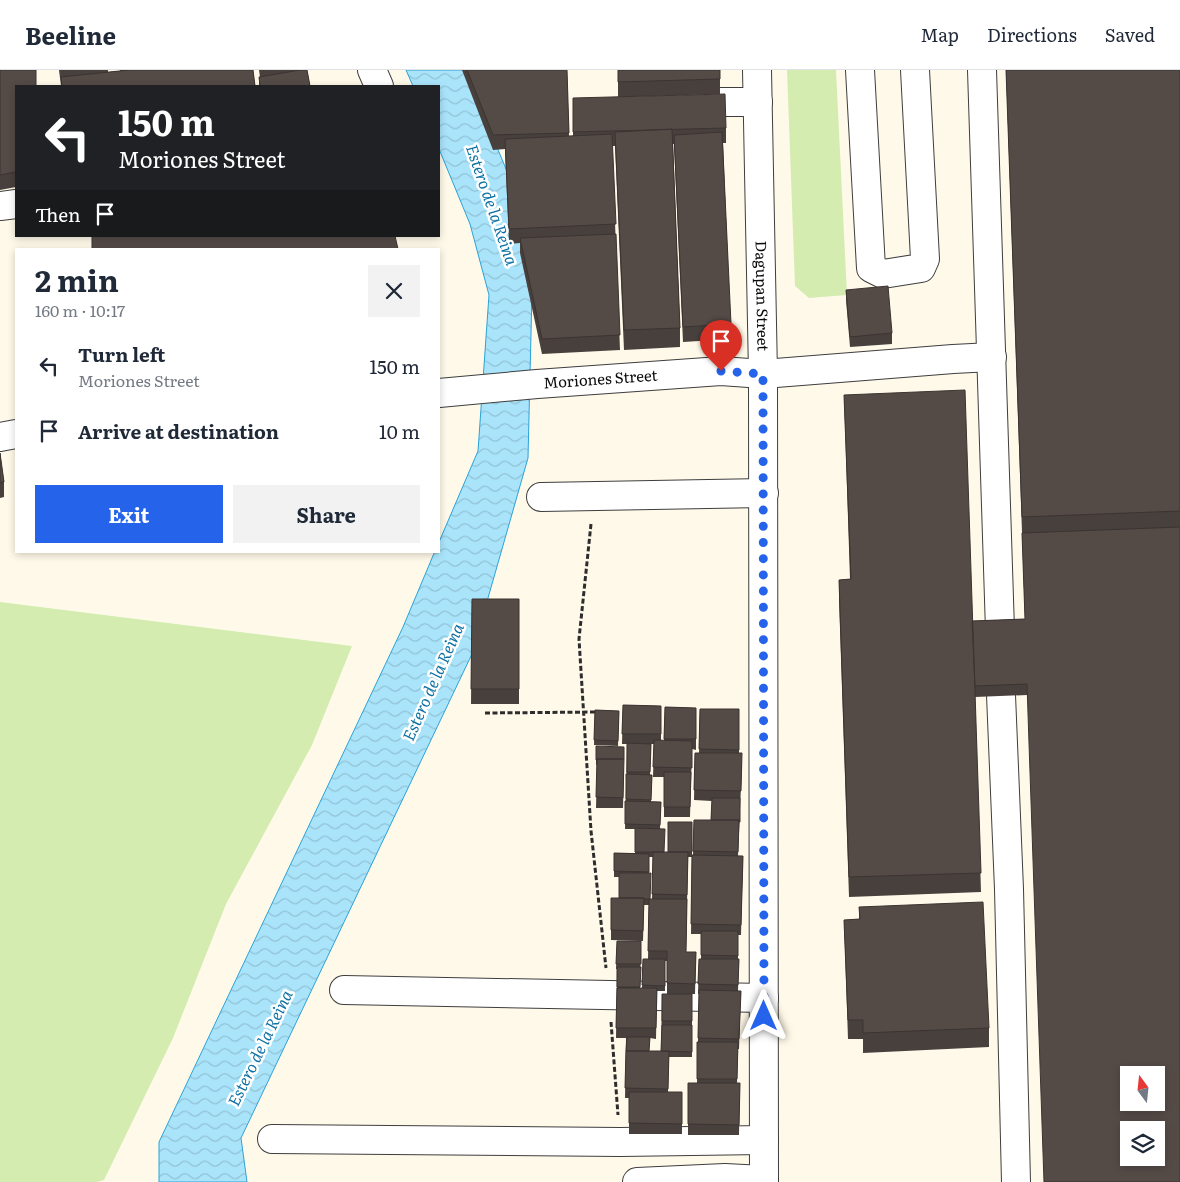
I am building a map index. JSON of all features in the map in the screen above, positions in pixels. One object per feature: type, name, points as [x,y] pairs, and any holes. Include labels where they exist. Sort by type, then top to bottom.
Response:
[{"type":"street","points":[[372,70],[379,85]]},
{"type":"street","name":"Dagupan Street","points":[[757,70],[764,493],[764,1181]]},
{"type":"street","points":[[860,70],[870,268],[882,274],[921,268],[925,258],[915,70]]},
{"type":"street","points":[[982,70],[1000,630]]},
{"type":"street","points":[[660,103],[758,102]]},
{"type":"street","points":[[0,206],[15,204]]},
{"type":"street","name":"Moriones Street","points":[[440,393],[721,371],[763,374],[992,357]]},
{"type":"street","points":[[0,437],[15,434]]},
{"type":"street","points":[[541,497],[764,493]]},
{"type":"street","points":[[1001,695],[1016,1182]]},
{"type":"street","points":[[344,990],[764,998]]},
{"type":"street","points":[[272,1139],[620,1142],[764,1140]]},
{"type":"street","points":[[637,1182],[725,1178],[764,1181]]},
{"type":"path","points":[[594,496],[579,639],[591,831],[609,996],[620,1142]]},
{"type":"path","points":[[485,713],[603,712]]},
{"type":"green space","points":[[787,70],[836,70],[847,295],[809,298],[795,286]]},
{"type":"green space","points":[[0,602],[352,646],[312,745],[226,904],[173,1038],[104,1180],[97,1182],[0,1182]]},
{"type":"water","name":"Estero de la Reina","points":[[406,70],[465,70],[523,210],[532,292],[528,458],[472,654],[241,1138],[247,1182],[159,1182],[159,1142],[403,627],[434,553],[440,553],[440,540],[478,451],[489,295],[470,224],[440,151],[440,85],[413,85]]},
{"type":"building","points":[[0,70],[36,70],[36,85],[15,85],[15,172],[0,175]]},
{"type":"building","points":[[129,70],[253,70],[255,85],[62,85],[61,77]]},
{"type":"building","points":[[307,70],[310,85],[260,85],[259,77]]},
{"type":"building","points":[[467,70],[567,70],[569,133],[493,135]]},
{"type":"building","points":[[618,70],[720,70],[720,79],[618,82]]},
{"type":"building","points":[[1006,70],[1180,70],[1180,511],[1022,517]]},
{"type":"building","points":[[725,94],[726,128],[573,132],[573,98]]},
{"type":"building","points":[[672,129],[680,328],[624,330],[615,132]]},
{"type":"building","points":[[722,132],[731,324],[683,327],[674,135]]},
{"type":"building","points":[[612,134],[616,224],[509,229],[505,139]]},
{"type":"building","points":[[616,234],[620,335],[542,339],[520,238]]},
{"type":"building","points":[[92,237],[395,237],[398,248],[92,248]]},
{"type":"building","points":[[888,286],[892,333],[850,337],[846,290]]},
{"type":"building","points":[[965,390],[981,873],[849,877],[839,580],[851,579],[844,395]]},
{"type":"building","points":[[0,453],[4,482],[0,483]]},
{"type":"building","points":[[1180,527],[1180,1182],[1044,1182],[1027,684],[975,686],[972,621],[1025,619],[1022,533]]},
{"type":"building","points":[[472,599],[519,599],[519,689],[471,689]]},
{"type":"building","points":[[623,705],[661,706],[661,734],[622,734]]},
{"type":"building","points":[[665,707],[696,708],[696,739],[664,739]]},
{"type":"building","points":[[700,709],[739,709],[739,750],[699,749]]},
{"type":"building","points":[[595,710],[619,711],[618,741],[594,740]]},
{"type":"building","points":[[654,740],[692,741],[692,768],[653,767]]},
{"type":"building","points":[[627,743],[651,744],[650,772],[627,772]]},
{"type":"building","points":[[596,746],[624,747],[624,759],[596,760]]},
{"type":"building","points":[[695,753],[742,753],[741,791],[694,790]]},
{"type":"building","points":[[597,759],[624,759],[623,798],[596,797]]},
{"type":"building","points":[[664,772],[691,772],[690,807],[664,807]]},
{"type":"building","points":[[626,774],[652,775],[651,800],[626,799]]},
{"type":"building","points":[[712,798],[740,798],[740,822],[739,820],[711,820]]},
{"type":"building","points":[[625,801],[661,802],[660,825],[625,824]]},
{"type":"building","points":[[694,820],[739,820],[738,852],[693,851]]},
{"type":"building","points":[[668,822],[692,822],[692,852],[668,852]]},
{"type":"building","points":[[635,828],[665,829],[664,852],[635,852]]},
{"type":"building","points":[[653,852],[688,852],[687,895],[652,894]]},
{"type":"building","points":[[614,853],[649,854],[649,872],[614,871]]},
{"type":"building","points":[[692,855],[743,856],[741,925],[691,924]]},
{"type":"building","points":[[619,873],[651,873],[650,899],[619,898]]},
{"type":"building","points":[[611,898],[644,898],[643,931],[611,930]]},
{"type":"building","points":[[649,899],[687,899],[686,952],[696,952],[695,984],[667,983],[667,951],[648,951]]},
{"type":"building","points":[[983,902],[989,1028],[863,1033],[863,1020],[848,1020],[844,920],[860,919],[859,907]]},
{"type":"building","points":[[701,931],[738,931],[738,956],[701,955]]},
{"type":"building","points":[[617,941],[641,941],[641,964],[616,964]]},
{"type":"building","points":[[643,959],[665,959],[665,986],[642,985]]},
{"type":"building","points":[[699,959],[739,959],[738,985],[698,984]]},
{"type":"building","points":[[617,967],[641,967],[640,987],[617,987]]},
{"type":"building","points":[[617,988],[657,988],[656,1028],[616,1028]]},
{"type":"building","points":[[699,990],[741,991],[739,1039],[698,1038]]},
{"type":"building","points":[[662,994],[692,994],[692,1021],[662,1021]]},
{"type":"building","points":[[662,1025],[692,1025],[692,1052],[661,1051]]},
{"type":"building","points":[[627,1037],[650,1037],[649,1051],[626,1051]]},
{"type":"building","points":[[697,1042],[738,1042],[737,1079],[697,1079]]},
{"type":"building","points":[[626,1051],[669,1051],[668,1089],[625,1088]]},
{"type":"building","points":[[688,1083],[740,1083],[739,1125],[688,1124]]},
{"type":"building","points":[[629,1092],[682,1092],[682,1124],[629,1123]]},
{"type":"route","points":[[721,371],[763,374],[765,691],[764,1016]]}]
